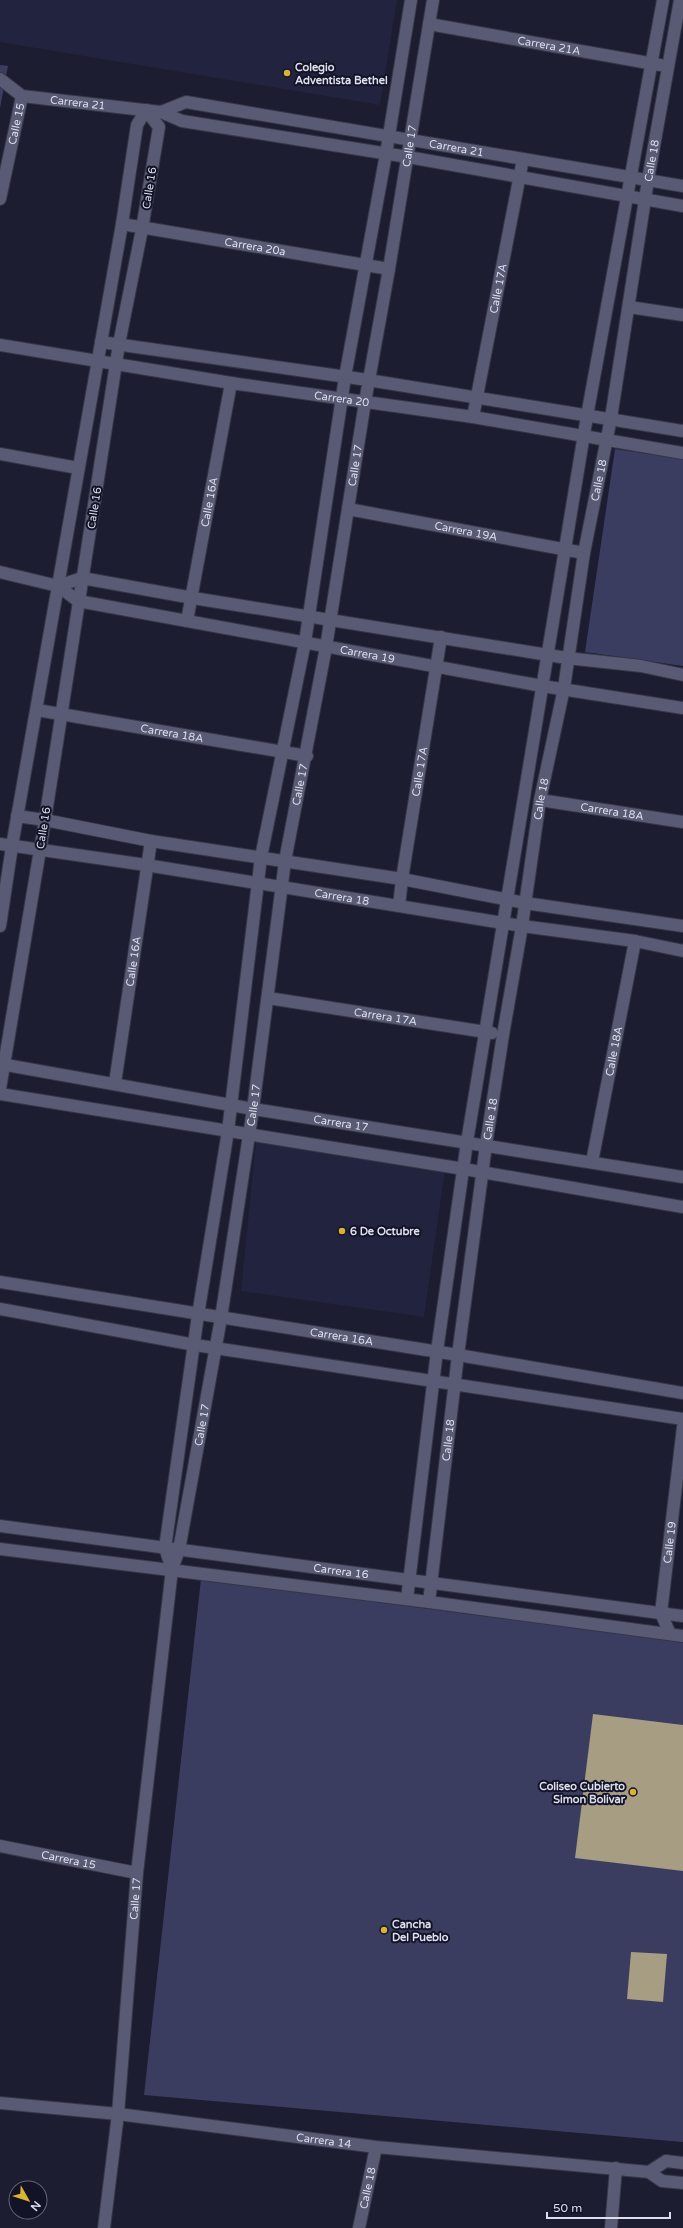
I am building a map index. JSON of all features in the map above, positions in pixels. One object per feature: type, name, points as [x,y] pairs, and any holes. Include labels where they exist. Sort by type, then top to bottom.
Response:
[{"type":"street","name":"Calle 17","points":[[172,1569],[165,1548],[198,1315],[228,1131],[230,1104],[261,857],[284,751],[305,642],[341,399],[389,137],[411,0]]},
{"type":"street","name":"Calle 17","points":[[104,2228],[118,2114],[137,1873],[172,1569],[179,1550],[221,1318],[253,1109],[285,861],[307,756],[326,646],[364,402],[408,157],[409,141],[432,0]]},
{"type":"street","name":"Calle 18","points":[[407,1599],[437,1351],[467,1142],[564,549],[626,196],[653,64],[663,0]]},
{"type":"street","name":"Calle 18","points":[[429,1602],[433,1584],[456,1385],[458,1355],[486,1145],[503,1035],[522,926],[540,800],[564,688],[567,658],[584,552],[611,418],[648,180],[680,0]]},
{"type":"street","name":"Carrera 21A","points":[[429,24],[669,67]]},
{"type":"street","name":"Carrera 21","points":[[0,80],[22,96],[162,112],[182,121],[408,157],[519,178],[683,206]]},
{"type":"street","name":"Calle 15","points":[[0,199],[22,96]]},
{"type":"street","name":"Carrera 21","points":[[162,112],[186,102],[409,141],[683,186]]},
{"type":"street","name":"Calle 16","points":[[0,926],[6,845],[17,816],[37,710],[100,342],[122,224],[137,125],[146,110],[159,127],[142,229],[119,344],[45,820],[2,1064],[0,1089]]},
{"type":"street","name":"Calle 17A","points":[[473,417],[523,159]]},
{"type":"street","name":"Carrera 20a","points":[[122,224],[142,229],[389,268]]},
{"type":"street","points":[[629,307],[683,315]]},
{"type":"street","name":"Carrera 20","points":[[100,342],[368,380],[587,416],[611,418],[683,431]]},
{"type":"street","name":"Carrera 20","points":[[0,345],[231,383],[473,417],[683,453]]},
{"type":"street","name":"Calle 16A","points":[[187,621],[193,598],[231,383]]},
{"type":"street","points":[[0,454],[78,468]]},
{"type":"street","name":"Carrera 19A","points":[[348,509],[584,552]]},
{"type":"street","name":"Carrera 19","points":[[0,572],[58,586],[78,601],[542,686],[564,688],[683,708]]},
{"type":"street","points":[[58,586],[82,578],[193,598],[567,658],[641,666],[683,675]]},
{"type":"street","name":"Calle 17A","points":[[400,906],[402,879],[441,637]]},
{"type":"street","name":"Carrera 18A","points":[[37,710],[61,712],[307,756]]},
{"type":"street","name":"Carrera 18A","points":[[540,800],[683,822]]},
{"type":"street","points":[[17,816],[45,820],[151,841],[402,879],[525,903],[683,926]]},
{"type":"street","name":"Calle 16A","points":[[115,1083],[146,865],[151,841]]},
{"type":"street","name":"Carrera 18","points":[[6,845],[146,865],[522,926],[635,941],[683,951]]},
{"type":"street","name":"Calle 18A","points":[[592,1162],[635,941]]},
{"type":"street","name":"Carrera 17A","points":[[268,998],[503,1035]]},
{"type":"street","name":"Carrera 17","points":[[2,1064],[115,1083],[253,1109],[683,1177]]},
{"type":"street","points":[[0,1094],[483,1172],[683,1207]]},
{"type":"street","name":"Carrera 16A","points":[[0,1282],[198,1315],[437,1351],[683,1393]]},
{"type":"street","points":[[0,1309],[216,1348],[683,1420]]},
{"type":"street","name":"Calle 19","points":[[661,1614],[683,1427]]},
{"type":"street","name":"Carrera 16","points":[[0,1526],[683,1617]]},
{"type":"street","name":"Carrera 16","points":[[0,1550],[172,1569],[683,1636]]},
{"type":"street","points":[[661,1614],[670,1634],[683,1617]]},
{"type":"street","name":"Carrera 15","points":[[0,1846],[137,1873]]},
{"type":"street","name":"Carrera 14","points":[[0,2103],[118,2114],[376,2147],[616,2168],[649,2172],[662,2181],[683,2183]]},
{"type":"street","name":"Calle 18","points":[[359,2228],[376,2147]]},
{"type":"street","points":[[649,2172],[666,2161],[683,2163]]},
{"type":"street","points":[[611,2228],[616,2168]]},
{"type":"shaded area","name":"Colegio Adventista Bethel","points":[[0,0],[397,0],[380,105],[0,42]]},
{"type":"shaded area","points":[[0,65],[8,66],[0,108]]},
{"type":"shaded area","points":[[615,449],[683,459],[683,666],[585,652]]},
{"type":"shaded area","name":"6 De Octubre","points":[[256,1141],[445,1170],[424,1317],[241,1291]]},
{"type":"shaded area","points":[[201,1579],[683,1642],[683,2142],[144,2095]]},
{"type":"building","name":"Coliseo Cubierto Simon Bolivar","points":[[593,1714],[683,1725],[683,1871],[575,1858]]},
{"type":"building","points":[[631,1952],[667,1954],[663,2002],[627,1999]]},
{"type":"place","name":"Colegio Adventista Bethel","points":[[287,73]]},
{"type":"place","name":"6 De Octubre","points":[[342,1231]]},
{"type":"place","name":"Coliseo Cubierto Simon Bolivar","points":[[633,1792]]},
{"type":"place","name":"Cancha Del Pueblo","points":[[384,1930]]}]
